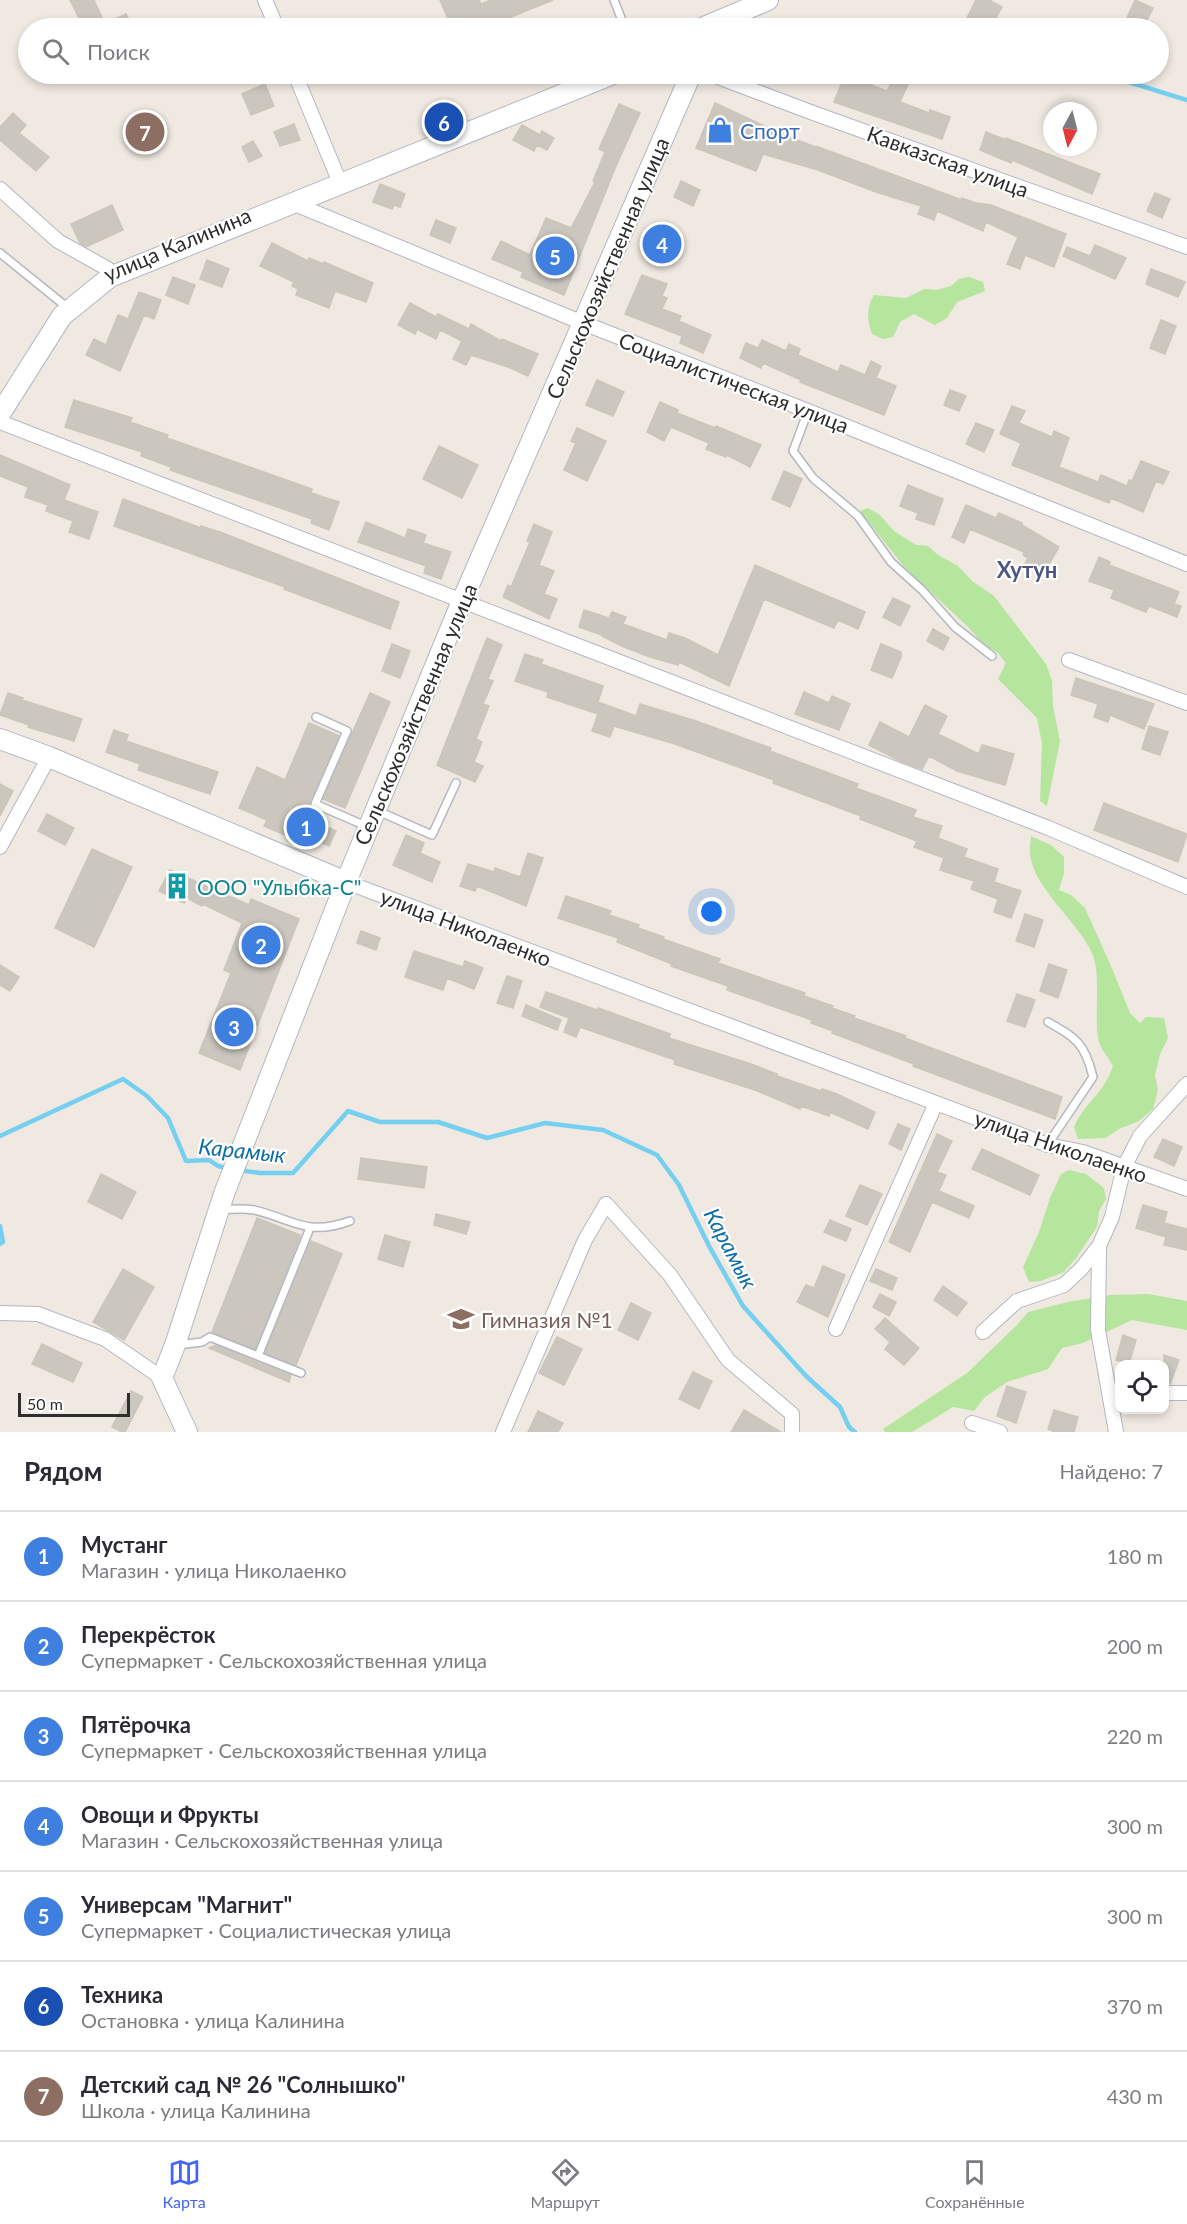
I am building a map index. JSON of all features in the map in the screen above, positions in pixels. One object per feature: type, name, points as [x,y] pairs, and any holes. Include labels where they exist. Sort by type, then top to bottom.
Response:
[{"type":"main road","points":[[726,18],[768,0]]},
{"type":"main road","points":[[743,18],[785,0]]},
{"type":"main road","name":"улица Калинина","points":[[0,401],[56,310],[108,269],[288,201],[338,178],[570,84]]},
{"type":"main road","points":[[0,414],[62,316],[110,277],[288,201],[588,84]]},
{"type":"main road","name":"Сельскохозяйственная улица","points":[[162,1378],[175,1346],[221,1202],[346,882],[462,601],[687,84]]},
{"type":"main road","name":"улица Николаенко","points":[[0,739],[346,882]]},
{"type":"main road","points":[[162,1378],[187,1432]]},
{"type":"street","points":[[265,0],[273,18]]},
{"type":"street","points":[[299,84],[338,178]]},
{"type":"street","name":"Кавказская улица","points":[[736,84],[1187,247]]},
{"type":"street","points":[[0,189],[58,241],[108,269]]},
{"type":"street","name":"Социалистическая улица","points":[[288,201],[584,323],[1187,564]]},
{"type":"street","points":[[0,422],[1046,827],[1187,886]]},
{"type":"street","points":[[1069,660],[1187,703]]},
{"type":"street","points":[[0,847],[49,758]]},
{"type":"street","name":"улица Николаенко","points":[[346,882],[1048,1145],[1083,1152],[1187,1189]]},
{"type":"street","points":[[983,1332],[1017,1301],[1064,1285],[1081,1269],[1099,1246],[1112,1217],[1124,1167],[1140,1136],[1187,1084]]},
{"type":"street","points":[[836,1329],[936,1103]]},
{"type":"street","points":[[503,1432],[585,1240],[606,1204],[670,1275],[728,1360],[792,1414],[792,1432]]},
{"type":"street","points":[[1099,1246],[1098,1330],[1114,1391],[1116,1432]]},
{"type":"street","points":[[0,1313],[38,1314],[105,1339],[162,1378]]},
{"type":"street","points":[[1169,1393],[1187,1393]]},
{"type":"street","points":[[972,1423],[1000,1432]]},
{"type":"lane","points":[[614,0],[621,18]]},
{"type":"lane","points":[[0,253],[63,304]]},
{"type":"lane","points":[[808,411],[793,451],[813,478],[858,516],[891,562],[922,590],[955,627],[992,656]]},
{"type":"lane","points":[[316,717],[347,731],[315,804],[432,835],[456,783]]},
{"type":"lane","points":[[1048,1022],[1073,1036],[1088,1055],[1093,1077],[1048,1145]]},
{"type":"lane","points":[[221,1202],[310,1228],[339,1225],[350,1221]]},
{"type":"lane","points":[[258,1356],[310,1228]]},
{"type":"lane","points":[[175,1346],[202,1342],[210,1337],[301,1373]]},
{"type":"green space","points":[[969,277],[983,282],[985,291],[957,302],[947,318],[935,325],[914,314],[900,322],[893,337],[883,339],[872,334],[868,314],[874,295],[906,298],[924,289],[937,290],[951,286],[959,279]]},
{"type":"green space","points":[[868,508],[880,515],[894,531],[916,545],[928,546],[938,555],[958,566],[972,581],[994,596],[1046,664],[1052,681],[1053,706],[1060,741],[1047,806],[1040,801],[1042,743],[1037,718],[998,679],[1006,663],[997,652],[983,644],[905,568],[860,511]]},
{"type":"green space","points":[[1031,836],[1051,845],[1064,857],[1064,873],[1059,890],[1071,895],[1085,908],[1130,1013],[1140,1023],[1146,1017],[1164,1018],[1168,1038],[1160,1054],[1155,1075],[1158,1090],[1153,1109],[1139,1121],[1119,1129],[1106,1138],[1078,1139],[1074,1127],[1078,1118],[1104,1084],[1113,1066],[1098,1038],[1097,981],[1094,960],[1076,927],[1039,879],[1030,854]]},
{"type":"green space","points":[[1069,1170],[1086,1174],[1104,1188],[1106,1199],[1099,1211],[1097,1227],[1064,1272],[1041,1281],[1029,1282],[1023,1267],[1061,1174]]},
{"type":"green space","points":[[1148,1294],[1187,1301],[1187,1330],[1132,1320],[1083,1343],[1062,1348],[1048,1369],[1007,1382],[985,1397],[974,1411],[953,1407],[912,1432],[885,1432],[883,1429],[967,1373],[1028,1312],[1110,1295]]},
{"type":"building","points":[[70,0],[94,0],[102,18],[79,18]]},
{"type":"building","points":[[440,0],[479,0],[481,4],[491,0],[553,0],[509,18],[448,18]]},
{"type":"building","points":[[976,0],[989,0],[1002,7],[996,18],[967,18]]},
{"type":"building","points":[[1135,0],[1153,8],[1148,18],[1127,18]]},
{"type":"building","points":[[265,84],[274,106],[251,115],[242,94]]},
{"type":"building","points":[[841,84],[869,84],[887,91],[891,84],[908,84],[900,102],[929,113],[930,110],[950,117],[942,139],[834,102]]},
{"type":"building","points":[[715,103],[815,147],[962,200],[962,198],[991,205],[1066,234],[1054,267],[1025,255],[1020,269],[1007,264],[1018,237],[986,222],[983,231],[937,211],[934,220],[918,214],[921,206],[818,170],[763,154],[756,171],[696,148]]},
{"type":"building","points":[[619,104],[640,113],[564,295],[521,277],[523,272],[492,259],[501,241],[530,255],[546,218],[571,228],[595,182],[593,181],[605,152],[599,149]]},
{"type":"building","points":[[13,113],[26,125],[19,133],[49,157],[36,171],[0,140],[0,127]]},
{"type":"building","points":[[294,124],[300,140],[280,146],[274,132]]},
{"type":"building","points":[[522,125],[540,135],[542,131],[554,138],[547,150],[537,145],[534,151],[513,140]]},
{"type":"building","points":[[986,132],[1043,152],[1043,156],[1053,156],[1100,174],[1092,194],[1012,160],[1011,163],[980,150]]},
{"type":"building","points":[[253,141],[262,156],[249,162],[242,147]]},
{"type":"building","points":[[681,181],[700,190],[693,206],[674,197]]},
{"type":"building","points":[[380,184],[405,194],[400,207],[394,205],[392,209],[373,202]]},
{"type":"building","points":[[1155,193],[1170,199],[1162,218],[1147,211]]},
{"type":"building","points":[[112,205],[123,230],[86,247],[80,243],[71,224]]},
{"type":"building","points":[[436,220],[456,228],[450,243],[430,235]]},
{"type":"building","points":[[658,235],[670,240],[665,253],[653,248]]},
{"type":"building","points":[[272,243],[308,261],[309,258],[323,264],[324,262],[373,283],[366,302],[335,291],[329,308],[296,295],[298,289],[292,286],[294,282],[260,266]]},
{"type":"building","points":[[1095,245],[1126,258],[1115,279],[1063,256],[1067,247],[1090,256]]},
{"type":"building","points":[[207,260],[229,269],[222,287],[200,279]]},
{"type":"building","points":[[1151,269],[1185,282],[1178,297],[1146,284]]},
{"type":"building","points":[[642,275],[667,284],[662,296],[667,298],[662,309],[681,316],[679,321],[711,335],[703,353],[680,343],[682,336],[625,314]]},
{"type":"building","points":[[173,277],[195,285],[188,304],[166,295]]},
{"type":"building","points":[[139,292],[161,300],[154,319],[144,315],[120,371],[86,355],[94,339],[106,345],[118,315],[128,319]]},
{"type":"building","points":[[410,303],[436,317],[438,314],[469,329],[471,324],[501,341],[502,339],[538,354],[528,376],[471,355],[466,365],[453,359],[462,341],[440,330],[436,339],[417,329],[415,334],[398,325]]},
{"type":"building","points":[[1161,320],[1176,326],[1165,354],[1150,348]]},
{"type":"building","points":[[762,340],[786,351],[789,344],[800,349],[798,355],[838,372],[841,365],[865,375],[871,361],[881,366],[876,378],[896,386],[884,415],[800,382],[801,380],[763,363],[761,368],[740,358],[746,343],[758,348]]},
{"type":"building","points":[[597,380],[624,392],[613,416],[586,405]]},
{"type":"building","points":[[950,390],[966,396],[959,411],[944,405]]},
{"type":"building","points":[[74,400],[132,418],[130,422],[168,435],[167,438],[312,489],[311,493],[339,502],[329,530],[311,523],[312,519],[170,470],[171,467],[141,456],[142,452],[65,427]]},
{"type":"building","points":[[660,402],[678,410],[677,413],[761,445],[750,467],[727,455],[726,457],[706,449],[709,443],[671,427],[664,441],[647,432]]},
{"type":"building","points":[[1012,406],[1025,411],[1019,423],[1052,437],[1054,431],[1069,438],[1059,467],[1098,482],[1101,475],[1127,486],[1129,480],[1132,481],[1141,461],[1169,472],[1163,484],[1156,481],[1143,512],[1111,498],[1109,503],[1012,465],[1021,443],[1000,434]]},
{"type":"building","points":[[976,423],[994,430],[984,452],[966,444]]},
{"type":"building","points":[[577,428],[606,441],[587,481],[564,470],[576,443],[571,441]]},
{"type":"building","points":[[439,446],[478,465],[462,498],[423,479]]},
{"type":"building","points":[[0,455],[70,485],[64,500],[98,512],[89,539],[69,532],[73,521],[46,511],[48,505],[25,497],[28,487],[0,476]]},
{"type":"building","points":[[784,471],[802,479],[790,507],[772,499]]},
{"type":"building","points":[[908,485],[943,499],[934,525],[916,519],[918,513],[900,506]]},
{"type":"building","points":[[123,499],[201,528],[201,526],[220,532],[399,602],[390,629],[284,589],[285,587],[114,526]]},
{"type":"building","points":[[966,505],[996,518],[999,513],[1022,523],[1059,547],[1042,576],[1024,565],[1028,558],[1023,555],[1024,552],[970,529],[964,543],[952,537]]},
{"type":"building","points":[[366,522],[405,538],[408,529],[426,535],[423,543],[451,552],[441,579],[424,573],[426,566],[358,542]]},
{"type":"building","points":[[534,524],[552,532],[539,565],[554,571],[544,594],[557,599],[549,619],[503,597],[508,585],[511,587],[530,542],[527,541]]},
{"type":"building","points":[[1099,557],[1110,562],[1109,565],[1179,592],[1174,604],[1181,606],[1177,617],[1149,606],[1146,612],[1111,598],[1114,590],[1089,581]]},
{"type":"building","points":[[755,565],[865,612],[858,629],[838,620],[834,628],[764,599],[729,686],[679,662],[678,665],[650,657],[579,627],[584,610],[609,618],[612,612],[626,617],[623,624],[667,640],[669,633],[685,638],[718,655]]},
{"type":"building","points":[[893,598],[910,606],[900,626],[883,617]]},
{"type":"building","points":[[933,629],[949,638],[943,650],[927,641]]},
{"type":"building","points":[[487,638],[502,645],[488,679],[493,681],[483,704],[489,706],[476,739],[482,742],[474,762],[483,766],[475,782],[437,765]]},
{"type":"building","points":[[392,644],[410,651],[400,678],[382,671]]},
{"type":"building","points":[[881,644],[901,652],[892,678],[871,670]]},
{"type":"building","points":[[525,654],[543,660],[541,664],[603,686],[598,702],[636,716],[640,704],[696,721],[771,748],[770,751],[858,784],[856,788],[916,810],[913,817],[942,826],[938,838],[967,849],[964,857],[998,869],[994,882],[1021,891],[1011,918],[994,912],[998,899],[971,889],[974,881],[940,870],[944,858],[914,847],[917,841],[860,819],[861,816],[773,783],[774,780],[675,744],[614,726],[610,737],[592,731],[598,714],[547,697],[548,692],[515,681]]},
{"type":"building","points":[[1076,678],[1154,704],[1144,729],[1110,715],[1108,722],[1094,717],[1098,704],[1071,695]]},
{"type":"building","points":[[804,692],[829,703],[832,696],[850,704],[839,730],[795,714]]},
{"type":"building","points":[[8,693],[23,698],[22,700],[82,719],[74,741],[28,727],[29,725],[0,715]]},
{"type":"building","points":[[370,693],[390,702],[345,808],[323,799]]},
{"type":"building","points":[[925,705],[947,716],[938,734],[979,754],[982,745],[1014,754],[1005,785],[957,771],[929,756],[922,769],[869,745],[880,722],[909,737]]},
{"type":"building","points":[[309,723],[339,736],[303,817],[336,831],[329,846],[288,828],[285,835],[264,826],[267,820],[239,808],[257,767],[285,780]]},
{"type":"building","points":[[1149,726],[1168,732],[1160,755],[1142,749]]},
{"type":"building","points":[[114,730],[128,735],[126,741],[218,772],[210,794],[138,770],[140,764],[106,752]]},
{"type":"building","points":[[0,784],[13,791],[0,816]]},
{"type":"building","points":[[1104,803],[1187,834],[1178,862],[1094,830]]},
{"type":"building","points":[[47,814],[74,828],[65,845],[38,831]]},
{"type":"building","points":[[406,835],[424,843],[420,853],[440,862],[432,882],[393,865]]},
{"type":"building","points":[[92,849],[132,867],[94,947],[55,928]]},
{"type":"building","points":[[528,853],[543,858],[526,906],[477,886],[475,891],[460,886],[468,864],[494,872],[495,868],[520,877]]},
{"type":"building","points":[[170,870],[249,905],[251,899],[299,919],[240,1070],[199,1053],[231,973],[224,970],[242,923],[203,904],[202,906],[187,898],[184,903],[159,891]]},
{"type":"building","points":[[566,896],[611,911],[609,915],[639,925],[638,928],[720,959],[718,963],[805,993],[804,996],[833,1006],[832,1008],[855,1016],[854,1018],[1062,1097],[1055,1119],[913,1066],[914,1064],[832,1033],[833,1031],[811,1023],[812,1020],[727,990],[728,986],[671,966],[672,964],[617,942],[618,938],[558,918]]},
{"type":"building","points":[[1025,914],[1043,920],[1034,947],[1016,941]]},
{"type":"building","points":[[361,931],[380,938],[376,950],[357,943]]},
{"type":"building","points":[[414,951],[463,967],[465,961],[483,968],[474,989],[447,978],[443,990],[405,977]]},
{"type":"building","points":[[1049,964],[1067,970],[1058,998],[1040,991]]},
{"type":"building","points":[[0,965],[19,977],[10,991],[0,985]]},
{"type":"building","points":[[507,976],[522,981],[513,1008],[497,1003]]},
{"type":"building","points":[[546,992],[670,1034],[669,1038],[751,1064],[777,1074],[777,1076],[837,1094],[875,1112],[868,1129],[830,1112],[829,1116],[801,1106],[800,1109],[755,1090],[674,1064],[675,1060],[580,1027],[576,1037],[564,1032],[569,1018],[540,1007]]},
{"type":"building","points":[[1017,994],[1035,1000],[1025,1027],[1007,1021]]},
{"type":"building","points":[[526,1005],[561,1020],[557,1030],[522,1016]]},
{"type":"building","points":[[898,1124],[910,1129],[901,1150],[889,1144]]},
{"type":"building","points":[[937,1134],[952,1141],[937,1172],[946,1175],[939,1191],[974,1206],[969,1218],[932,1202],[910,1252],[889,1242]]},
{"type":"building","points":[[1163,1139],[1182,1147],[1174,1166],[1154,1157]]},
{"type":"building","points":[[982,1149],[1039,1175],[1030,1195],[972,1169]]},
{"type":"building","points":[[361,1158],[427,1167],[424,1188],[358,1179]]},
{"type":"building","points":[[101,1174],[136,1192],[122,1219],[88,1202]]},
{"type":"building","points":[[860,1185],[882,1194],[867,1225],[846,1216]]},
{"type":"building","points":[[1143,1205],[1167,1212],[1164,1223],[1187,1229],[1187,1250],[1164,1245],[1166,1237],[1136,1228]]},
{"type":"building","points":[[436,1214],[470,1222],[466,1234],[434,1225]]},
{"type":"building","points":[[257,1218],[300,1235],[300,1237],[255,1349],[212,1332]]},
{"type":"building","points":[[830,1220],[851,1229],[846,1241],[824,1232]]},
{"type":"building","points":[[385,1235],[410,1242],[403,1267],[378,1259]]},
{"type":"building","points":[[311,1241],[342,1254],[296,1365],[265,1353]]},
{"type":"building","points":[[823,1266],[845,1275],[828,1317],[797,1302],[806,1285],[814,1288]]},
{"type":"building","points":[[123,1269],[154,1287],[124,1340],[93,1322]]},
{"type":"building","points":[[876,1269],[897,1278],[892,1290],[870,1281]]},
{"type":"building","points":[[943,1286],[967,1303],[957,1316],[934,1300]]},
{"type":"building","points":[[880,1294],[896,1302],[889,1316],[873,1307]]},
{"type":"building","points":[[631,1303],[651,1313],[638,1340],[618,1330]]},
{"type":"building","points":[[885,1318],[919,1348],[904,1365],[885,1349],[890,1342],[875,1329]]},
{"type":"building","points":[[1123,1335],[1136,1340],[1130,1360],[1116,1360]]},
{"type":"building","points":[[557,1337],[582,1349],[564,1385],[539,1373]]},
{"type":"building","points":[[42,1344],[82,1363],[73,1382],[32,1364]]},
{"type":"building","points":[[216,1345],[291,1375],[289,1382],[209,1348]]},
{"type":"building","points":[[1164,1355],[1179,1360],[1170,1384],[1169,1360],[1164,1360]]},
{"type":"building","points":[[693,1372],[712,1381],[699,1409],[679,1399]]},
{"type":"building","points":[[1007,1386],[1026,1392],[1016,1423],[997,1416]]},
{"type":"building","points":[[131,1391],[143,1397],[125,1432],[122,1432],[112,1427]]},
{"type":"building","points":[[744,1410],[781,1432],[731,1432]]},
{"type":"building","points":[[1054,1410],[1078,1417],[1074,1432],[1055,1432],[1048,1429]]},
{"type":"building","points":[[538,1411],[563,1423],[558,1432],[528,1432]]},
{"type":"waterway","points":[[1135,84],[1187,100]]},
{"type":"waterway","name":"Карамык","points":[[0,1136],[123,1079],[147,1096],[168,1118],[186,1161],[209,1160],[218,1166],[227,1168]]},
{"type":"waterway","name":"Карамык","points":[[239,1170],[260,1173],[293,1173],[348,1111],[380,1122],[438,1122],[487,1138],[545,1123],[603,1130],[657,1155],[679,1185],[709,1246],[743,1306],[806,1376],[840,1407],[849,1427],[855,1432]]},
{"type":"waterway","name":"Карамык","points":[[0,1226],[3,1242],[0,1244]]},
{"type":"place","name":"Техника","points":[[444,122]]},
{"type":"place","name":"Спорт","points":[[720,130]]},
{"type":"place","name":"Детский сад № 26 \"Солнышко\"","points":[[145,132]]},
{"type":"place","name":"Овощи и Фрукты","points":[[662,244]]},
{"type":"place","name":"Универсам \"Магнит\"","points":[[555,256]]},
{"type":"place","name":"Мустанг","points":[[306,827]]},
{"type":"place","name":"ООО \"Улыбка-С\"","points":[[177,886]]},
{"type":"place","name":"Перекрёсток","points":[[261,945]]},
{"type":"place","name":"Пятёрочка","points":[[234,1027]]},
{"type":"place","name":"Гимназия №1","points":[[461,1319]]},
{"type":"district","name":"Хутун","points":[[1027,569]]}]
